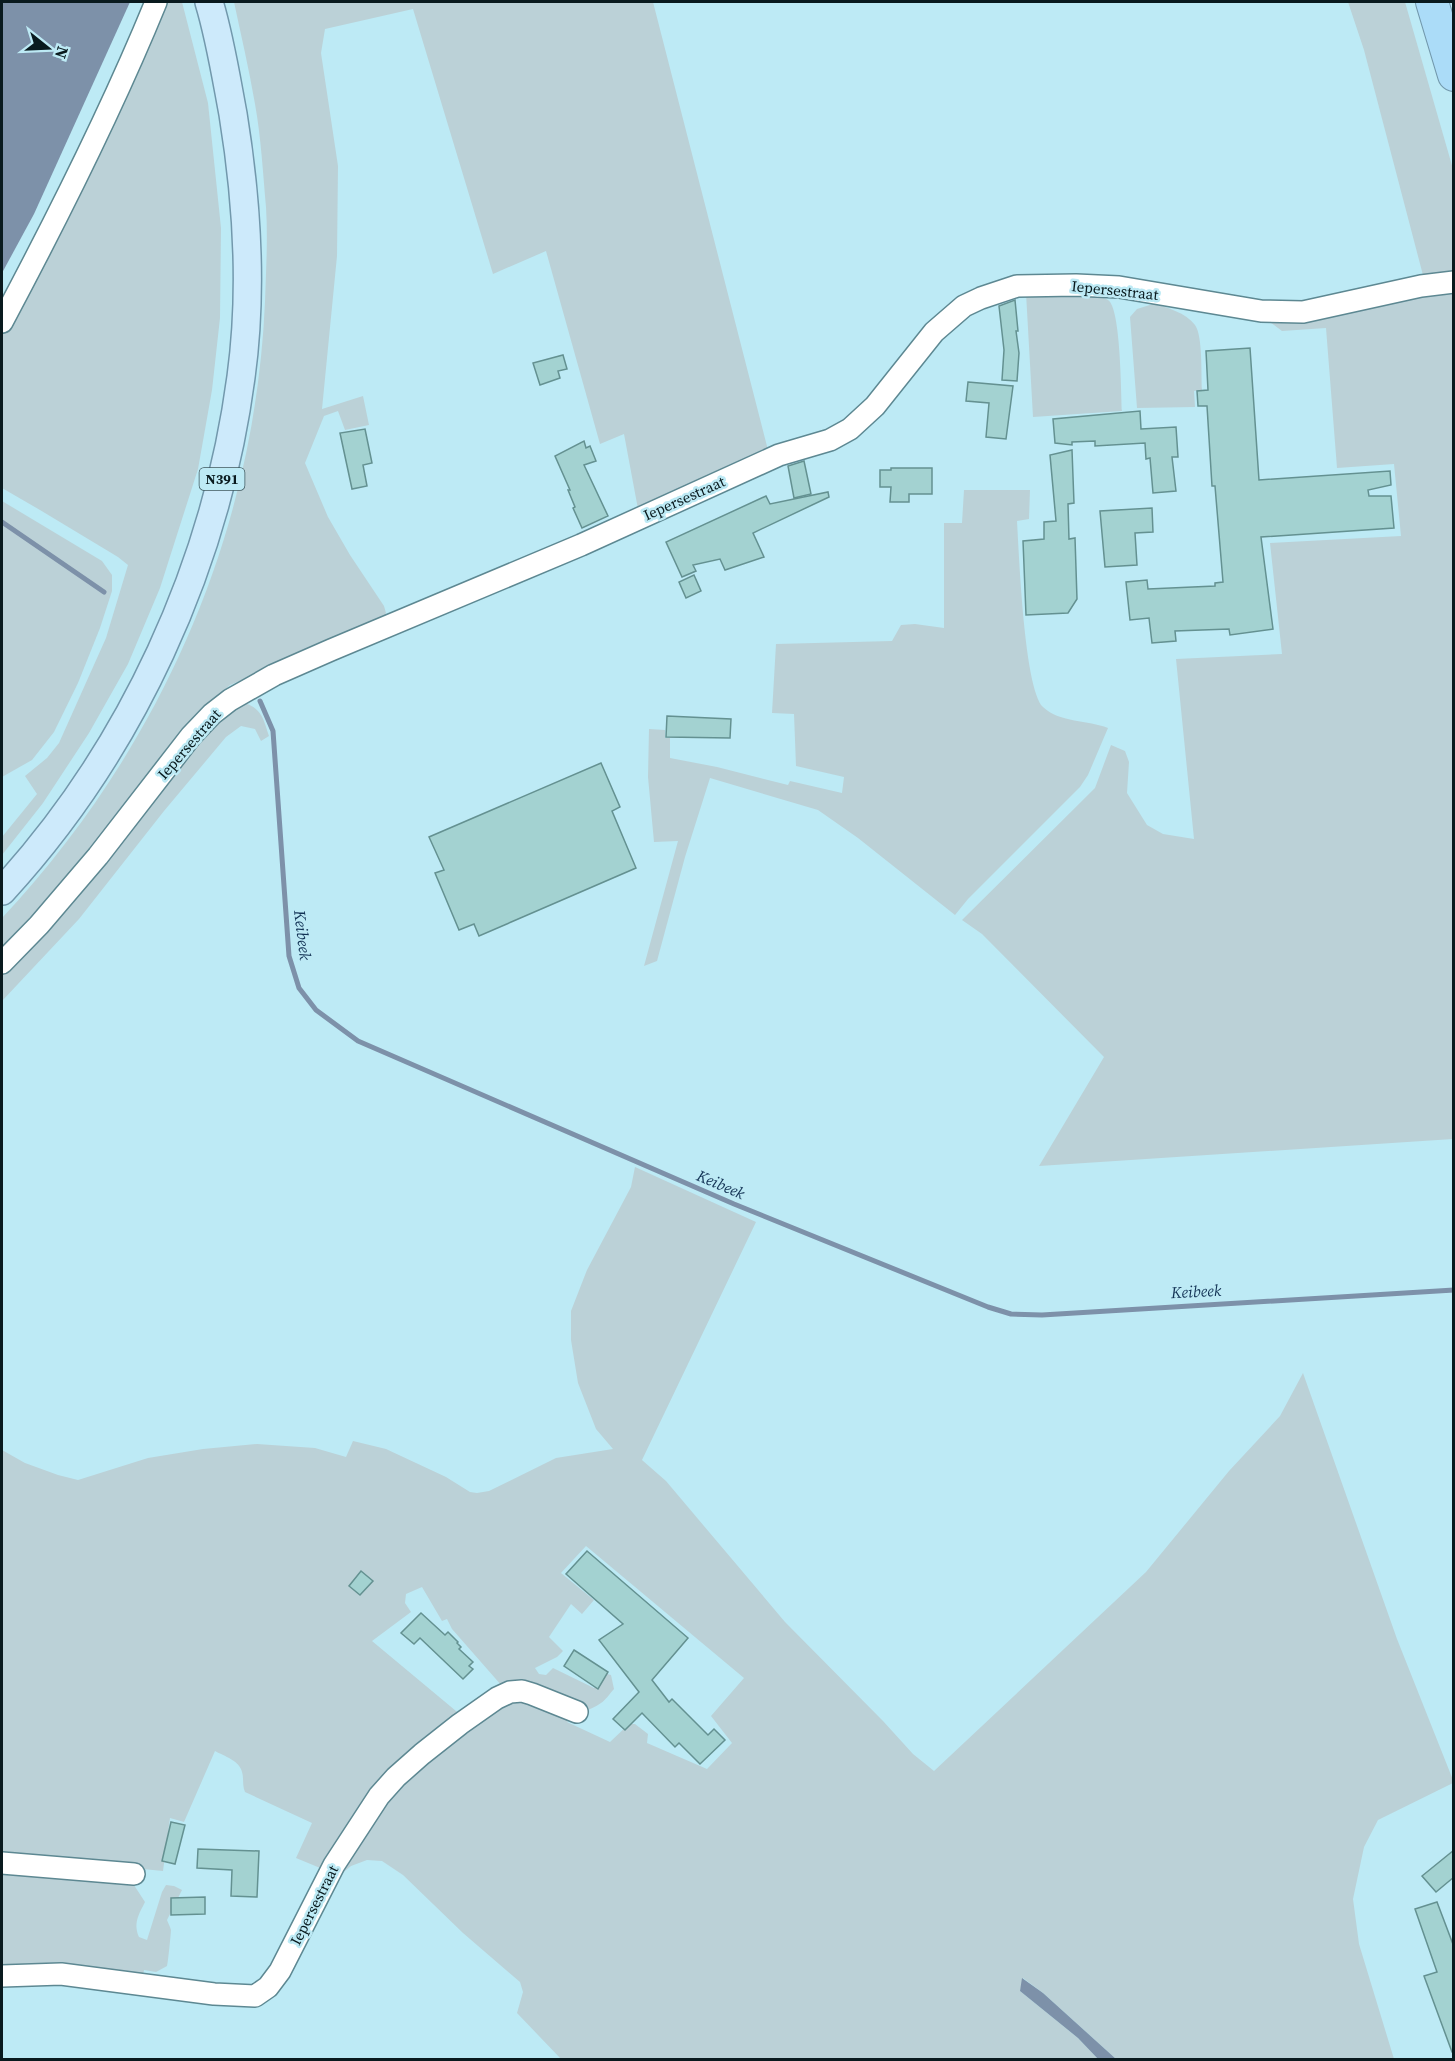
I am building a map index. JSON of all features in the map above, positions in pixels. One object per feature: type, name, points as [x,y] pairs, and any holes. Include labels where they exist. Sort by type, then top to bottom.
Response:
[{"type":"highway","points":[[1432,2],[1454,75]]},
{"type":"main road","name":"N391","points":[[2,891],[22,869],[59,820],[94,770],[129,713],[160,652],[186,592],[204,544],[220,487],[242,375],[247,276],[246,218],[241,165],[230,95],[210,7]]},
{"type":"street","points":[[2,322],[98,136],[156,2]]},
{"type":"street","name":"Iepersestraat","points":[[2,963],[39,925],[98,856],[191,736],[212,714],[230,700],[250,687],[302,663],[581,545],[779,455],[830,440],[850,429],[876,406],[934,332],[964,306],[981,298],[1017,286],[1076,285],[1119,287],[1261,311],[1303,312],[1421,286],[1454,282]]},
{"type":"street","name":"Iepersestraat","points":[[2,1976],[61,1974],[214,1994],[255,1996],[268,1987],[280,1971],[334,1865],[379,1797],[396,1777],[422,1754],[470,1717],[497,1698],[510,1692],[522,1691],[577,1712]]},
{"type":"street","points":[[2,1863],[134,1874]]},
{"type":"shaded area","points":[[161,2],[182,2],[208,103],[221,228],[220,318],[212,390],[198,469],[160,588],[128,664],[89,733],[43,803],[2,855],[2,837],[37,794],[25,776],[47,758],[59,743],[106,638],[128,565],[2,488],[2,330]]},
{"type":"shaded area","points":[[234,2],[653,2],[769,454],[638,509],[624,434],[600,444],[546,251],[493,274],[413,9],[325,29],[321,53],[338,166],[337,256],[322,409],[363,396],[369,425],[345,430],[338,411],[324,416],[305,463],[328,517],[384,606],[386,613],[382,620],[230,685],[204,709],[142,789],[2,955],[2,918],[58,853],[108,783],[152,710],[189,634],[219,554],[242,472],[257,388],[265,302],[267,231],[257,117]]},
{"type":"shaded area","points":[[1348,2],[1405,2],[1453,169],[1453,274],[1424,279],[1364,50]]},
{"type":"shaded area","points":[[1453,288],[1453,1139],[1039,1166],[1104,1057],[982,934],[962,920],[1095,788],[1111,745],[1125,751],[1129,762],[1127,793],[1147,825],[1163,834],[1194,839],[1176,659],[1282,654],[1270,543],[1401,536],[1394,464],[1337,468],[1326,328],[1282,331],[1270,322]]},
{"type":"shaded area","points":[[1075,292],[1105,298],[1112,306],[1118,334],[1122,411],[1033,417],[1026,293]]},
{"type":"shaded area","points":[[1153,304],[1181,314],[1198,330],[1202,390],[1194,391],[1195,407],[1137,408],[1130,317],[1137,309]]},
{"type":"shaded area","points":[[964,490],[1030,490],[1029,519],[1017,521],[1027,648],[1037,695],[1043,707],[1058,716],[1108,728],[1088,775],[1080,787],[968,899],[955,915],[858,838],[818,810],[710,778],[685,857],[657,961],[644,966],[678,841],[654,842],[648,777],[649,729],[665,730],[665,738],[670,738],[670,758],[788,785],[790,781],[842,793],[844,777],[796,766],[794,714],[772,713],[776,644],[892,641],[901,625],[915,624],[944,628],[944,523],[962,523]]},
{"type":"shaded area","points":[[2,501],[102,561],[112,575],[112,591],[78,683],[54,732],[32,760],[2,777]]},
{"type":"shaded area","points":[[242,702],[258,711],[269,736],[261,741],[255,729],[241,726],[226,737],[79,919],[2,1001],[2,973],[14,963],[189,748],[228,710]]},
{"type":"shaded area","points":[[635,1167],[756,1222],[642,1460],[666,1481],[785,1622],[913,1754],[934,1771],[1146,1572],[1229,1471],[1280,1416],[1303,1373],[1397,1639],[1453,1780],[1453,1783],[1378,1820],[1364,1847],[1353,1899],[1359,1944],[1394,2059],[1116,2059],[1043,1993],[1023,1978],[1020,1991],[1078,2038],[1098,2059],[561,2059],[517,2013],[523,1992],[520,1982],[463,1933],[403,1875],[382,1861],[367,1860],[351,1866],[335,1879],[318,1905],[338,1865],[384,1796],[409,1771],[490,1708],[508,1701],[516,1687],[502,1686],[452,1629],[447,1619],[442,1621],[422,1587],[406,1594],[405,1603],[411,1612],[372,1641],[462,1716],[416,1752],[371,1798],[325,1870],[296,1858],[312,1823],[245,1792],[241,1768],[231,1759],[215,1751],[184,1822],[170,1818],[163,1871],[2,1855],[2,1450],[25,1463],[78,1480],[148,1458],[203,1449],[257,1444],[315,1448],[346,1457],[353,1441],[386,1449],[446,1477],[470,1492],[477,1493],[489,1491],[556,1458],[613,1449],[596,1429],[578,1383],[571,1340],[571,1311],[587,1270],[631,1187]],"holes":[[[586,1546],[744,1678],[711,1716],[732,1743],[707,1769],[647,1743],[648,1734],[635,1724],[629,1724],[610,1742],[567,1722],[601,1703],[614,1689],[611,1675],[607,1674],[594,1688],[553,1668],[546,1675],[539,1674],[535,1668],[557,1657],[563,1651],[549,1637],[571,1604],[582,1614],[594,1600],[561,1573]]]},
{"type":"shaded area","points":[[2,1867],[130,1879],[145,1902],[137,1927],[139,1937],[147,1940],[166,1885],[182,1890],[167,1920],[171,1930],[167,1966],[156,1972],[144,1970],[142,1981],[2,1970]]},
{"type":"water","points":[[2,2],[130,2],[34,214],[2,273]]},
{"type":"water","points":[[1022,1978],[1043,1993],[1116,2059],[1098,2059],[1078,2038],[1020,1991]]},
{"type":"building","points":[[1015,300],[1019,353],[1017,381],[1002,380],[1004,350],[999,306]]},
{"type":"building","points":[[1250,348],[1259,480],[1390,471],[1391,485],[1368,490],[1369,496],[1391,496],[1394,528],[1261,537],[1273,629],[1230,635],[1229,629],[1175,631],[1176,641],[1152,643],[1149,618],[1130,620],[1126,582],[1147,580],[1148,589],[1215,586],[1215,583],[1223,582],[1215,486],[1212,486],[1207,406],[1198,406],[1197,391],[1208,390],[1206,351]]},
{"type":"building","points":[[563,355],[567,369],[558,371],[560,378],[540,385],[533,363]]},
{"type":"building","points":[[968,382],[1013,386],[1006,439],[986,437],[989,403],[966,401]]},
{"type":"building","points":[[1140,411],[1141,429],[1176,427],[1178,457],[1172,457],[1176,491],[1153,493],[1150,458],[1146,459],[1145,443],[1095,446],[1095,441],[1072,442],[1072,445],[1055,443],[1053,419]]},
{"type":"building","points":[[365,429],[372,463],[363,465],[367,486],[352,489],[340,433]]},
{"type":"building","points":[[584,441],[586,448],[590,446],[596,461],[584,465],[608,516],[582,528],[573,508],[575,507],[568,490],[570,490],[555,456]]},
{"type":"building","points":[[1072,450],[1074,503],[1068,504],[1069,539],[1075,538],[1077,599],[1068,613],[1026,615],[1023,541],[1044,539],[1044,522],[1056,521],[1050,455]]},
{"type":"building","points":[[804,461],[811,494],[794,498],[788,466]]},
{"type":"building","points":[[891,468],[932,468],[932,494],[909,494],[909,502],[890,502],[891,487],[880,487],[880,470],[891,470]]},
{"type":"building","points":[[828,492],[829,497],[753,533],[764,557],[725,570],[720,559],[693,565],[696,571],[682,577],[666,542],[766,496],[770,504]]},
{"type":"building","points":[[1152,508],[1153,532],[1135,533],[1137,565],[1105,567],[1100,511]]},
{"type":"building","points":[[694,575],[701,591],[686,598],[679,582]]},
{"type":"building","points":[[667,716],[731,719],[730,738],[666,737]]},
{"type":"building","points":[[601,763],[620,807],[612,811],[636,868],[479,936],[474,924],[459,930],[435,873],[444,870],[429,837]]},
{"type":"building","points":[[587,1551],[688,1638],[652,1680],[669,1702],[672,1699],[708,1735],[714,1729],[725,1740],[700,1764],[679,1743],[675,1747],[642,1713],[625,1730],[613,1719],[639,1692],[599,1640],[623,1624],[566,1574]]},
{"type":"building","points":[[361,1571],[373,1581],[360,1595],[349,1586]]},
{"type":"building","points":[[421,1613],[445,1635],[448,1632],[458,1642],[461,1647],[459,1649],[473,1662],[469,1666],[473,1669],[463,1679],[420,1638],[414,1644],[401,1633]]},
{"type":"building","points":[[574,1650],[608,1672],[598,1689],[564,1666]]},
{"type":"building","points":[[171,1822],[185,1825],[175,1864],[162,1861]]},
{"type":"building","points":[[198,1849],[259,1851],[257,1897],[231,1896],[232,1870],[197,1868]]},
{"type":"building","points":[[1454,1850],[1454,1877],[1436,1892],[1422,1876]]},
{"type":"building","points":[[205,1897],[205,1914],[171,1915],[171,1898]]},
{"type":"building","points":[[1437,1902],[1454,1947],[1454,2052],[1452,2052],[1424,1976],[1437,1972],[1415,1909]]},
{"type":"waterway","name":"Keibeek","points":[[2,522],[104,592]]},
{"type":"waterway","name":"Keibeek","points":[[260,701],[273,731],[289,956],[299,988],[316,1010],[358,1041],[734,1204],[988,1307],[1011,1314],[1042,1315],[1454,1290]]}]
